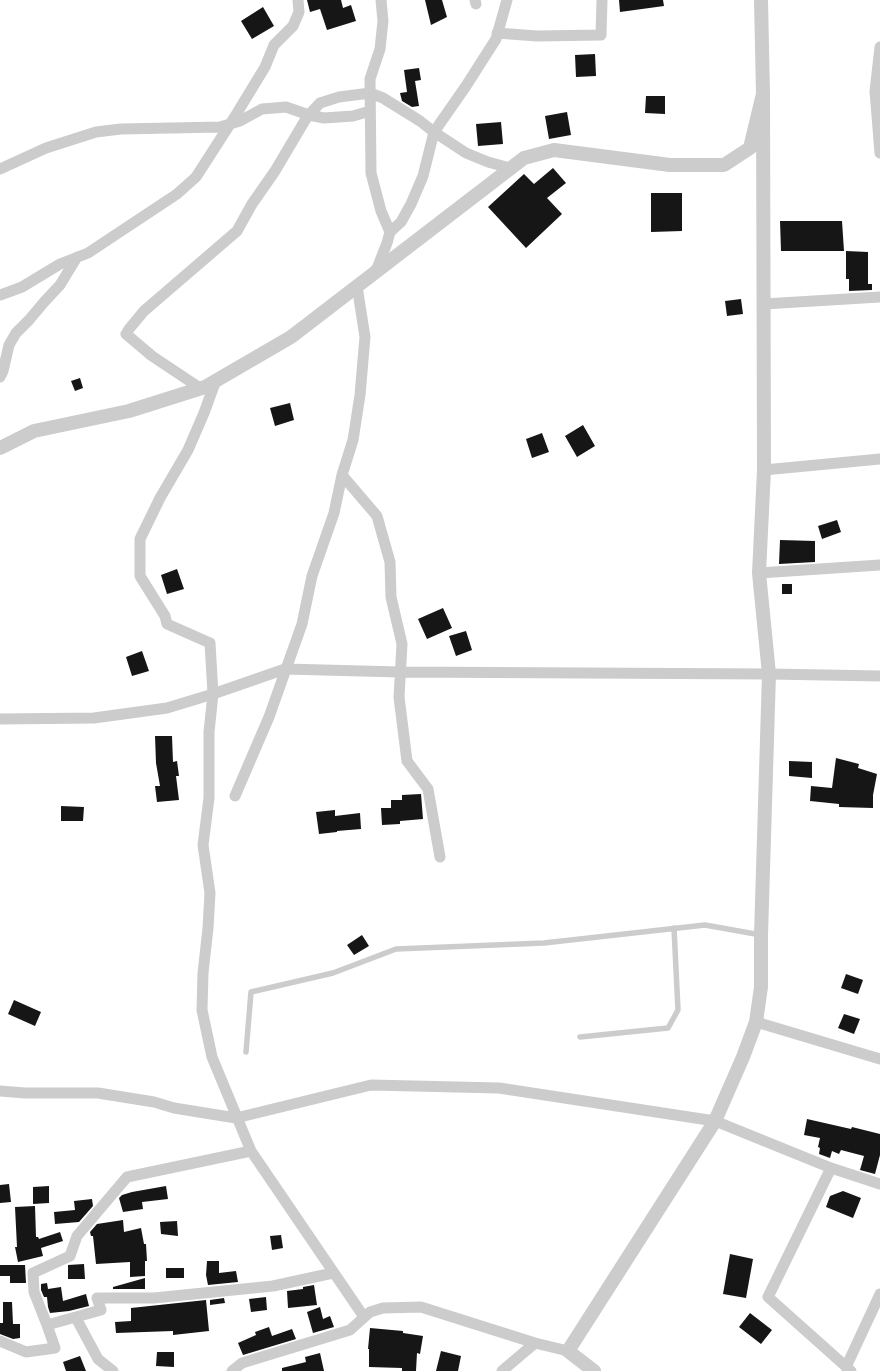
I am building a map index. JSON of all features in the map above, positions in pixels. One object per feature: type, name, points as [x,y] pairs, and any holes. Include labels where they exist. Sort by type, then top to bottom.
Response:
[{"type":"street","points":[[0,295],[22,287],[60,264],[88,253],[177,194],[196,177],[265,67],[274,45],[293,26],[299,12],[298,0]]},
{"type":"street","points":[[381,0],[383,21],[380,49],[370,79],[371,173],[381,211],[390,232]]},
{"type":"street","points":[[376,271],[390,232],[401,222],[423,176],[434,132],[496,39],[507,0]]},
{"type":"street","points":[[497,33],[537,36],[601,35],[602,0]]},
{"type":"street","points":[[568,1351],[714,1121],[743,1058],[756,1022],[761,987],[760,935],[769,674],[759,573],[764,470],[761,0]]},
{"type":"street","points":[[880,47],[878,92],[880,153]]},
{"type":"street","points":[[200,388],[152,356],[126,334],[128,329],[144,311],[237,231],[309,115],[320,103],[339,97],[370,93],[383,98],[420,121],[466,153],[510,168]]},
{"type":"street","points":[[0,448],[34,431],[128,411],[200,388],[216,380],[291,337],[524,158],[554,150],[670,166],[724,166],[750,148],[763,94]]},
{"type":"street","points":[[0,169],[46,148],[96,132],[121,129],[220,127],[240,121],[262,109],[286,107],[324,118],[353,116],[370,111]]},
{"type":"street","points":[[0,377],[9,345],[16,334],[60,285],[77,257]]},
{"type":"street","points":[[234,796],[268,717],[302,624],[312,576],[334,514],[342,476],[353,440],[360,395],[365,337],[357,286]]},
{"type":"street","points":[[764,304],[880,297]]},
{"type":"street","points":[[216,380],[188,450],[160,498],[140,539],[140,576],[165,616],[167,624],[210,643],[213,694],[209,732],[209,798],[203,845],[210,893],[203,973],[202,1010],[212,1057],[251,1151],[364,1317]]},
{"type":"street","points":[[764,470],[880,459]]},
{"type":"street","points":[[342,476],[377,516],[390,562],[391,597],[402,644],[399,697],[407,761],[428,788],[440,857]]},
{"type":"street","points":[[759,573],[880,565]]},
{"type":"street","points":[[0,719],[94,718],[167,708],[285,669],[400,672],[880,676]]},
{"type":"street","points":[[756,1022],[880,1060]]},
{"type":"street","points":[[0,1090],[25,1093],[98,1093],[236,1118],[371,1085],[500,1088],[714,1121],[831,1168],[880,1184]]},
{"type":"street","points":[[0,1341],[26,1352],[55,1348],[34,1292],[33,1273],[70,1256],[77,1236],[127,1177],[251,1151]]},
{"type":"street","points":[[831,1168],[768,1297],[848,1369],[880,1294]]},
{"type":"street","points":[[47,1325],[101,1310],[98,1298],[154,1298],[264,1287],[334,1273]]},
{"type":"street","points":[[232,1371],[242,1363],[350,1330],[370,1312],[383,1308],[421,1307],[535,1343],[568,1351],[594,1371]]},
{"type":"street","points":[[76,1318],[98,1359],[113,1371]]},
{"type":"street","points":[[502,1371],[535,1343]]},
{"type":"lane","points":[[246,1052],[251,992],[333,973],[396,949],[544,943],[705,925],[760,935]]},
{"type":"lane","points":[[580,1038],[668,1028],[678,1010],[674,928]]},
{"type":"building","points":[[307,0],[341,0],[343,8],[351,5],[356,21],[327,30],[320,9],[310,12]]},
{"type":"building","points":[[425,0],[442,0],[447,17],[431,25]]},
{"type":"building","points":[[619,0],[663,0],[664,6],[620,12]]},
{"type":"building","points":[[263,7],[274,26],[252,39],[241,21]]},
{"type":"building","points":[[595,54],[596,76],[576,77],[575,55]]},
{"type":"building","points":[[419,68],[421,80],[415,81],[419,106],[412,107],[402,101],[400,93],[407,92],[404,70]]},
{"type":"building","points":[[646,96],[665,96],[665,114],[645,113]]},
{"type":"building","points":[[567,112],[571,135],[549,139],[545,116]]},
{"type":"building","points":[[501,122],[503,144],[478,146],[476,124]]},
{"type":"building","points":[[553,168],[566,183],[547,198],[562,214],[526,248],[488,207],[524,174],[534,184]]},
{"type":"building","points":[[651,193],[682,193],[682,231],[651,232]]},
{"type":"building","points":[[780,221],[842,221],[844,251],[781,251]]},
{"type":"building","points":[[846,251],[868,252],[868,284],[872,284],[872,290],[849,291],[849,279],[846,279]]},
{"type":"building","points":[[741,299],[743,314],[727,316],[725,301]]},
{"type":"building","points":[[80,378],[83,388],[75,391],[71,381]]},
{"type":"building","points":[[290,403],[294,420],[275,426],[270,408]]},
{"type":"building","points":[[583,425],[595,446],[577,457],[565,436]]},
{"type":"building","points":[[542,433],[549,452],[532,458],[526,439]]},
{"type":"building","points":[[837,520],[841,532],[822,539],[818,526]]},
{"type":"building","points":[[780,540],[815,541],[815,562],[779,564]]},
{"type":"building","points":[[177,569],[184,589],[167,594],[161,575]]},
{"type":"building","points":[[782,584],[792,584],[792,594],[782,594]]},
{"type":"building","points":[[443,608],[452,628],[427,639],[418,619]]},
{"type":"building","points":[[466,631],[472,650],[456,656],[449,636]]},
{"type":"building","points":[[142,651],[149,671],[132,676],[126,657]]},
{"type":"building","points":[[155,736],[172,736],[173,762],[177,761],[179,776],[176,776],[179,800],[157,802],[155,786],[160,786],[156,763]]},
{"type":"building","points":[[836,758],[859,764],[858,768],[877,774],[873,795],[873,808],[839,807],[839,804],[810,801],[811,786],[832,788]]},
{"type":"building","points":[[789,761],[812,762],[812,778],[789,776]]},
{"type":"building","points":[[421,794],[423,819],[400,821],[400,824],[382,825],[381,808],[391,808],[391,800],[402,800],[402,795]]},
{"type":"building","points":[[61,806],[84,807],[83,821],[61,821]]},
{"type":"building","points":[[335,810],[335,816],[360,813],[361,829],[319,834],[316,812]]},
{"type":"building","points":[[362,935],[369,946],[354,955],[347,945]]},
{"type":"building","points":[[846,974],[863,980],[858,994],[841,988]]},
{"type":"building","points":[[14,1000],[41,1012],[35,1026],[8,1014]]},
{"type":"building","points":[[844,1014],[860,1019],[854,1034],[838,1028]]},
{"type":"building","points":[[807,1119],[880,1134],[880,1155],[875,1174],[860,1170],[864,1156],[841,1150],[839,1154],[832,1151],[830,1158],[819,1154],[820,1138],[804,1135]]},
{"type":"building","points":[[9,1184],[11,1202],[0,1203],[0,1185]]},
{"type":"building","points":[[49,1186],[49,1203],[33,1204],[33,1187]]},
{"type":"building","points":[[166,1186],[168,1199],[142,1202],[143,1209],[123,1212],[119,1198],[122,1195]]},
{"type":"building","points":[[843,1191],[861,1198],[853,1218],[826,1207],[830,1196]]},
{"type":"building","points":[[92,1199],[93,1206],[79,1222],[55,1224],[54,1212],[75,1210],[74,1201]]},
{"type":"building","points":[[35,1206],[36,1237],[39,1239],[60,1232],[63,1241],[41,1248],[43,1256],[18,1262],[15,1247],[17,1247],[15,1207]]},
{"type":"building","points":[[123,1220],[124,1232],[141,1228],[144,1244],[146,1244],[147,1261],[145,1261],[145,1276],[130,1277],[130,1262],[96,1264],[93,1236],[91,1236],[90,1232],[97,1224]]},
{"type":"building","points":[[177,1221],[178,1236],[161,1234],[160,1222]]},
{"type":"building","points":[[281,1235],[283,1248],[272,1250],[270,1236]]},
{"type":"building","points":[[730,1254],[753,1259],[746,1298],[723,1294]]},
{"type":"building","points":[[207,1261],[219,1261],[219,1273],[236,1271],[238,1282],[208,1285],[206,1275]]},
{"type":"building","points":[[84,1264],[85,1279],[68,1279],[68,1265]]},
{"type":"building","points":[[0,1265],[25,1265],[26,1283],[10,1283],[10,1276],[0,1276]]},
{"type":"building","points":[[166,1268],[184,1268],[184,1278],[166,1278]]},
{"type":"building","points":[[145,1278],[145,1289],[113,1289],[113,1287]]},
{"type":"building","points":[[47,1283],[48,1289],[61,1287],[63,1301],[86,1294],[89,1306],[50,1313],[47,1297],[44,1297],[41,1290],[41,1284]]},
{"type":"building","points":[[314,1285],[317,1305],[288,1308],[287,1291],[303,1289],[303,1287]]},
{"type":"building","points":[[266,1297],[267,1310],[251,1312],[249,1299]]},
{"type":"building","points":[[224,1298],[225,1303],[210,1305],[210,1300]]},
{"type":"building","points":[[206,1300],[209,1331],[173,1335],[173,1331],[116,1333],[115,1322],[131,1321],[131,1308]]},
{"type":"building","points":[[3,1302],[12,1302],[13,1324],[20,1324],[20,1338],[13,1339],[0,1334],[0,1323],[3,1323]]},
{"type":"building","points":[[320,1307],[323,1319],[330,1316],[334,1327],[313,1333],[307,1312]]},
{"type":"building","points":[[750,1313],[772,1330],[761,1344],[739,1327]]},
{"type":"building","points":[[269,1327],[272,1336],[292,1329],[296,1339],[243,1355],[238,1343],[256,1335],[255,1332]]},
{"type":"building","points":[[370,1328],[403,1331],[403,1333],[423,1336],[420,1354],[417,1353],[416,1371],[402,1371],[402,1368],[369,1367]]},
{"type":"building","points":[[441,1351],[461,1356],[458,1371],[436,1371]]},
{"type":"building","points":[[157,1352],[174,1352],[174,1367],[156,1366]]},
{"type":"building","points":[[320,1353],[324,1371],[282,1371],[282,1368],[306,1362],[305,1357]]},
{"type":"building","points":[[80,1356],[86,1371],[66,1371],[63,1362]]}]
